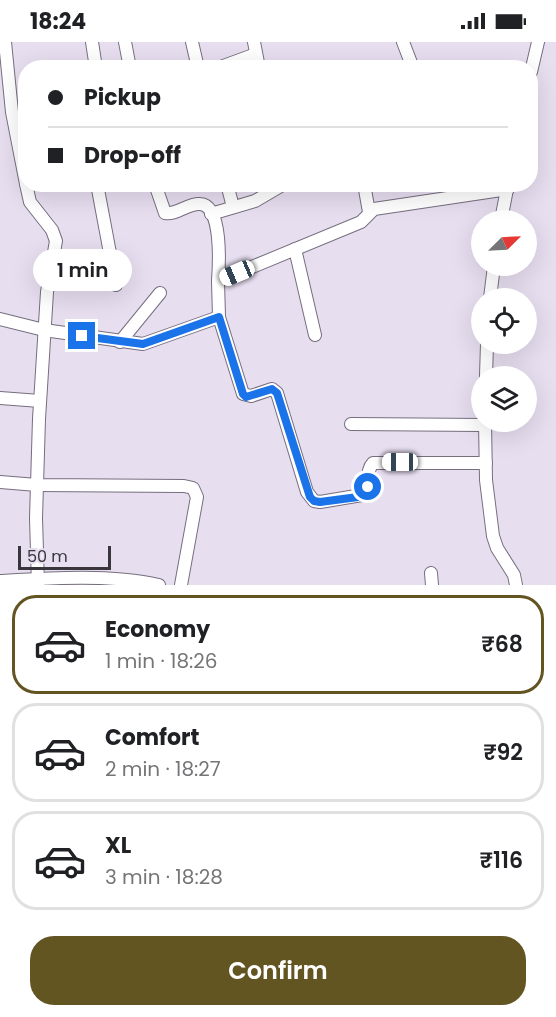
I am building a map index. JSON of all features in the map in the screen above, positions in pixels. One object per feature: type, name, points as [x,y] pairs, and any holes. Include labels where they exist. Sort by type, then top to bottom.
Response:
[{"type":"street","points":[[4,42],[18,143]]},
{"type":"street","points":[[92,42],[95,60]]},
{"type":"street","points":[[124,42],[128,60]]},
{"type":"street","points":[[192,42],[196,60]]},
{"type":"street","points":[[403,42],[410,60]]},
{"type":"street","points":[[534,60],[538,42]]},
{"type":"street","points":[[233,60],[255,48]]},
{"type":"street","points":[[28,192],[30,202],[52,230],[56,241],[47,292],[40,401],[37,485],[38,582]]},
{"type":"street","points":[[99,192],[116,285]]},
{"type":"street","points":[[158,192],[165,213],[172,214],[200,204],[205,206],[211,214],[219,235],[219,317],[243,394],[246,397],[272,389],[277,393],[307,492],[314,501],[362,495],[368,487],[369,469],[373,463],[486,463]]},
{"type":"street","points":[[229,192],[233,207]]},
{"type":"street","points":[[211,214],[262,198],[272,192]]},
{"type":"street","points":[[365,192],[369,212]]},
{"type":"street","points":[[218,281],[361,222],[369,212],[379,208],[477,192]]},
{"type":"street","points":[[503,210],[507,192]]},
{"type":"street","points":[[295,249],[315,335]]},
{"type":"street","points":[[120,342],[160,293]]},
{"type":"street","points":[[0,319],[44,330],[143,344],[219,317]]},
{"type":"street","points":[[0,398],[40,401]]},
{"type":"street","points":[[351,424],[471,423]]},
{"type":"street","points":[[485,432],[486,463],[494,536],[497,548],[514,575],[516,585]]},
{"type":"street","points":[[0,482],[37,485],[184,486],[193,488],[196,497],[181,585]]},
{"type":"street","points":[[0,581],[120,579],[159,585]]},
{"type":"route","points":[[82,336],[143,344],[219,317],[243,394],[246,397],[269,389],[277,393],[310,497],[320,502],[358,497],[366,492],[368,487]]}]
